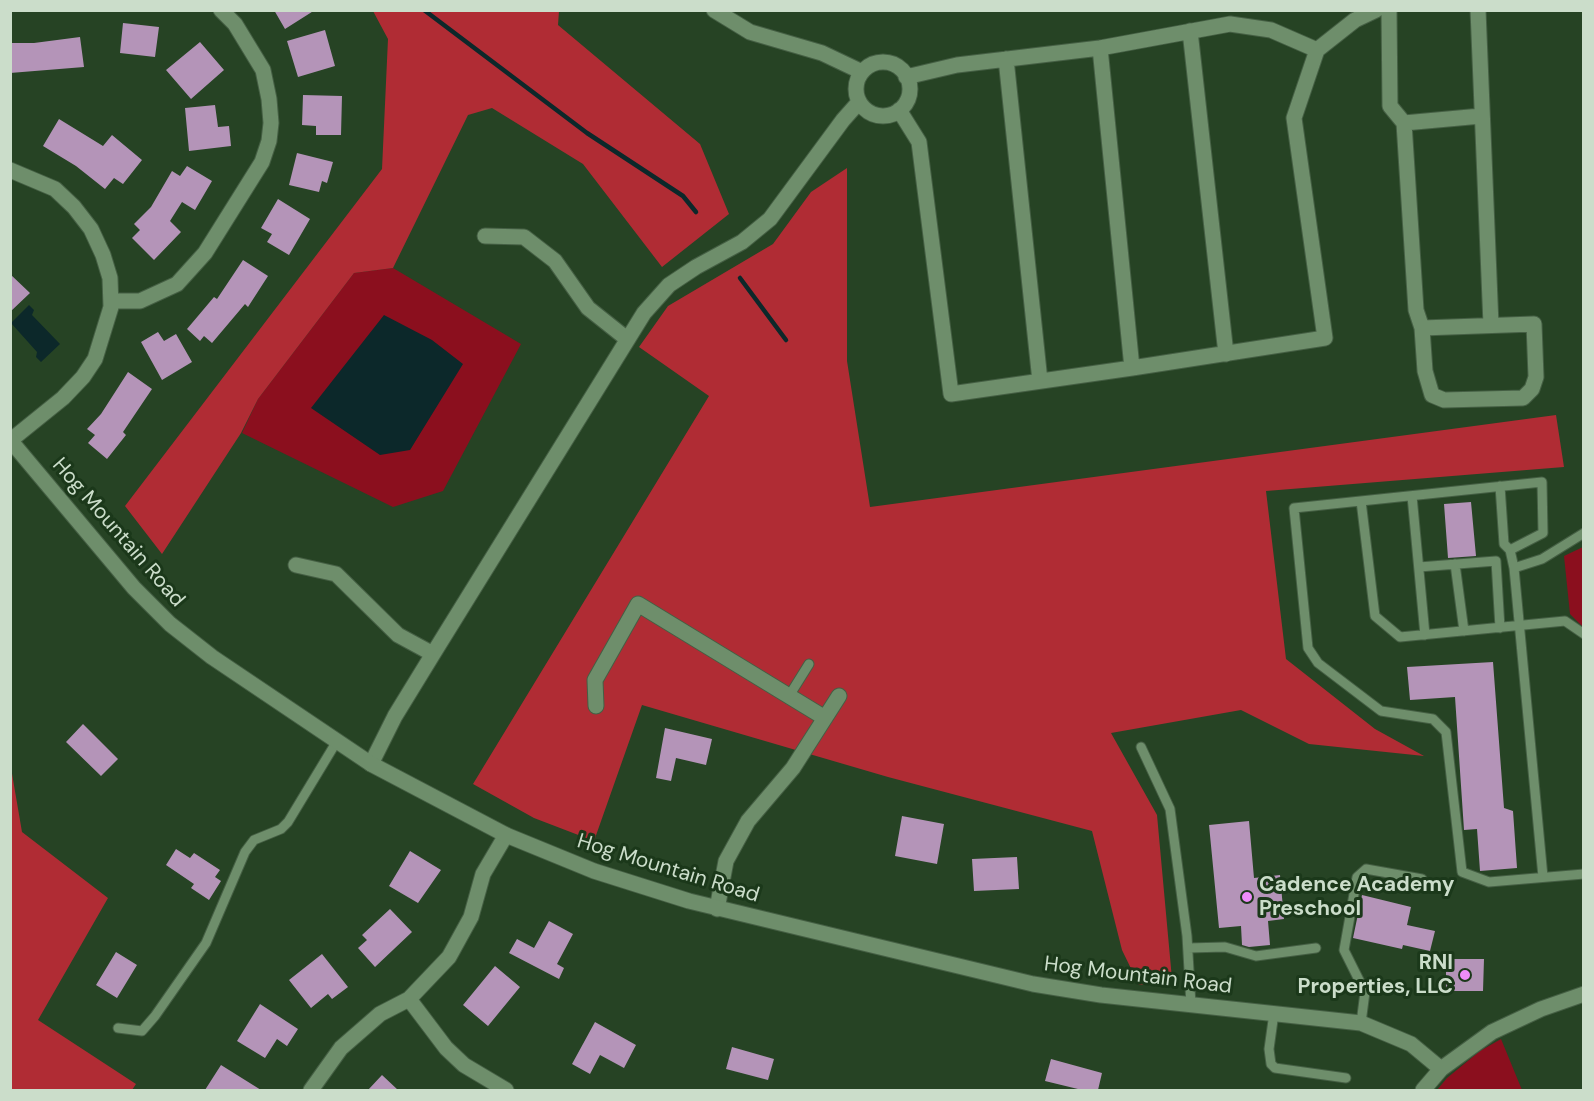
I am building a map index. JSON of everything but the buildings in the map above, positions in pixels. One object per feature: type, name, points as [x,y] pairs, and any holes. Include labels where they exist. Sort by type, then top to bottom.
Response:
[{"type":"street","points":[[111,301],[140,301],[177,284],[205,253],[262,162],[269,141],[271,123],[270,99],[263,70],[235,24],[221,10]]},
{"type":"street","points":[[714,10],[750,32],[802,46],[862,72]]},
{"type":"street","points":[[899,110],[919,142],[951,394],[1325,338],[1294,118],[1317,50],[1355,20],[1377,10]]},
{"type":"street","points":[[1389,10],[1390,106],[1404,123],[1416,310],[1422,328],[1425,371],[1432,395],[1444,399],[1523,398],[1532,389],[1536,377],[1534,324],[1422,328]]},
{"type":"street","points":[[1478,10],[1491,325]]},
{"type":"street","points":[[906,77],[957,65],[1100,48],[1230,24],[1271,30],[1317,50]]},
{"type":"street","points":[[1190,31],[1226,354]]},
{"type":"street","points":[[1100,48],[1132,368]]},
{"type":"street","points":[[1006,59],[1040,381]]},
{"type":"street","points":[[890,63],[898,67],[906,77],[909,90],[908,99],[899,110],[887,115],[879,115],[870,112],[860,102],[856,83],[862,72],[873,64],[890,63]]},
{"type":"street","points":[[371,764],[395,716],[644,313],[669,285],[696,267],[742,242],[770,219],[843,120],[860,102]]},
{"type":"street","points":[[1404,123],[1481,116]]},
{"type":"street","points":[[10,170],[54,189],[74,207],[91,229],[110,278],[111,301],[104,336],[95,359],[83,377],[63,398],[11,440]]},
{"type":"street","points":[[485,236],[524,237],[555,261],[588,308],[627,339]]},
{"type":"street","name":"Hog Mountain Road","points":[[11,440],[134,588],[170,624],[212,657],[371,764],[506,835],[594,871],[717,909],[1033,984],[1101,995],[1361,1023],[1411,1044],[1440,1069]]},
{"type":"street","points":[[296,565],[336,574],[398,635],[433,654]]},
{"type":"street","points":[[596,706],[595,680],[638,604],[825,718]]},
{"type":"street","points":[[717,909],[726,861],[748,821],[793,768],[839,696]]},
{"type":"street","points":[[311,1090],[341,1048],[380,1014],[409,999],[448,957],[471,917],[483,874],[506,835]]},
{"type":"street","points":[[1423,1090],[1440,1069],[1492,1032],[1533,1013],[1584,994]]},
{"type":"street","points":[[409,999],[446,1048],[464,1065],[506,1090]]},
{"type":"lane","points":[[1512,559],[1543,533],[1542,482],[1294,508],[1308,648],[1318,663],[1381,711],[1432,719],[1446,732],[1462,872],[1489,882],[1584,874]]},
{"type":"lane","points":[[1500,486],[1504,544],[1512,559],[1543,878]]},
{"type":"lane","points":[[1412,496],[1425,635]]},
{"type":"lane","points":[[1361,501],[1375,616],[1400,637],[1565,621],[1584,634]]},
{"type":"lane","points":[[1419,567],[1512,559],[1542,559],[1584,533]]},
{"type":"lane","points":[[1496,561],[1500,628]]},
{"type":"lane","points":[[1455,564],[1464,631]]},
{"type":"lane","points":[[789,696],[808,664]]},
{"type":"lane","points":[[118,1029],[142,1032],[206,943],[245,852],[254,840],[281,830],[288,822],[337,741]]},
{"type":"lane","points":[[1141,747],[1170,809],[1188,948],[1191,1005]]},
{"type":"lane","points":[[1361,1023],[1365,992],[1344,950],[1357,877],[1366,869],[1422,879]]},
{"type":"lane","points":[[1188,948],[1225,947],[1256,956],[1316,948]]},
{"type":"lane","points":[[1274,1013],[1269,1049],[1271,1064],[1275,1068],[1346,1078]]},
{"type":"shaded area","points":[[373,11],[559,11],[558,25],[700,144],[729,214],[662,267],[583,164],[492,108],[468,115],[393,268],[354,273],[258,399],[241,433],[162,554],[125,506],[382,169],[388,39]]},
{"type":"shaded area","points":[[847,168],[847,361],[870,507],[1556,415],[1564,467],[1266,491],[1286,659],[1375,729],[1424,756],[1309,744],[1241,710],[1111,733],[1157,815],[1172,979],[1139,985],[1122,950],[1092,831],[888,777],[642,705],[594,841],[534,818],[473,784],[709,396],[639,347],[668,306],[773,244],[811,192]]},
{"type":"shaded area","points":[[393,268],[521,344],[443,491],[393,507],[242,433],[258,399],[354,273]],"holes":[[[432,340],[432,412],[410,450]]]},
{"type":"shaded area","points":[[1583,547],[1583,627],[1570,614],[1564,556]]},
{"type":"shaded area","points":[[10,762],[22,832],[108,898],[38,1020],[136,1084],[132,1090],[11,1090]]},
{"type":"shaded area","points":[[1501,1039],[1522,1090],[1437,1090],[1447,1078],[1480,1051]]},
{"type":"water","points":[[29,305],[34,310],[32,315],[60,344],[41,362],[36,357],[37,352],[11,323]]},
{"type":"water","points":[[384,315],[432,340],[463,364],[410,450],[380,455],[311,408]]},
{"type":"waterway","points":[[424,10],[587,133],[683,196],[696,212]]},
{"type":"waterway","points":[[740,278],[786,340]]},
{"type":"place","name":"Cadence Academy Preschool","points":[[1247,897]]},
{"type":"place","name":"RNI Properties, LLC","points":[[1465,975]]}]
